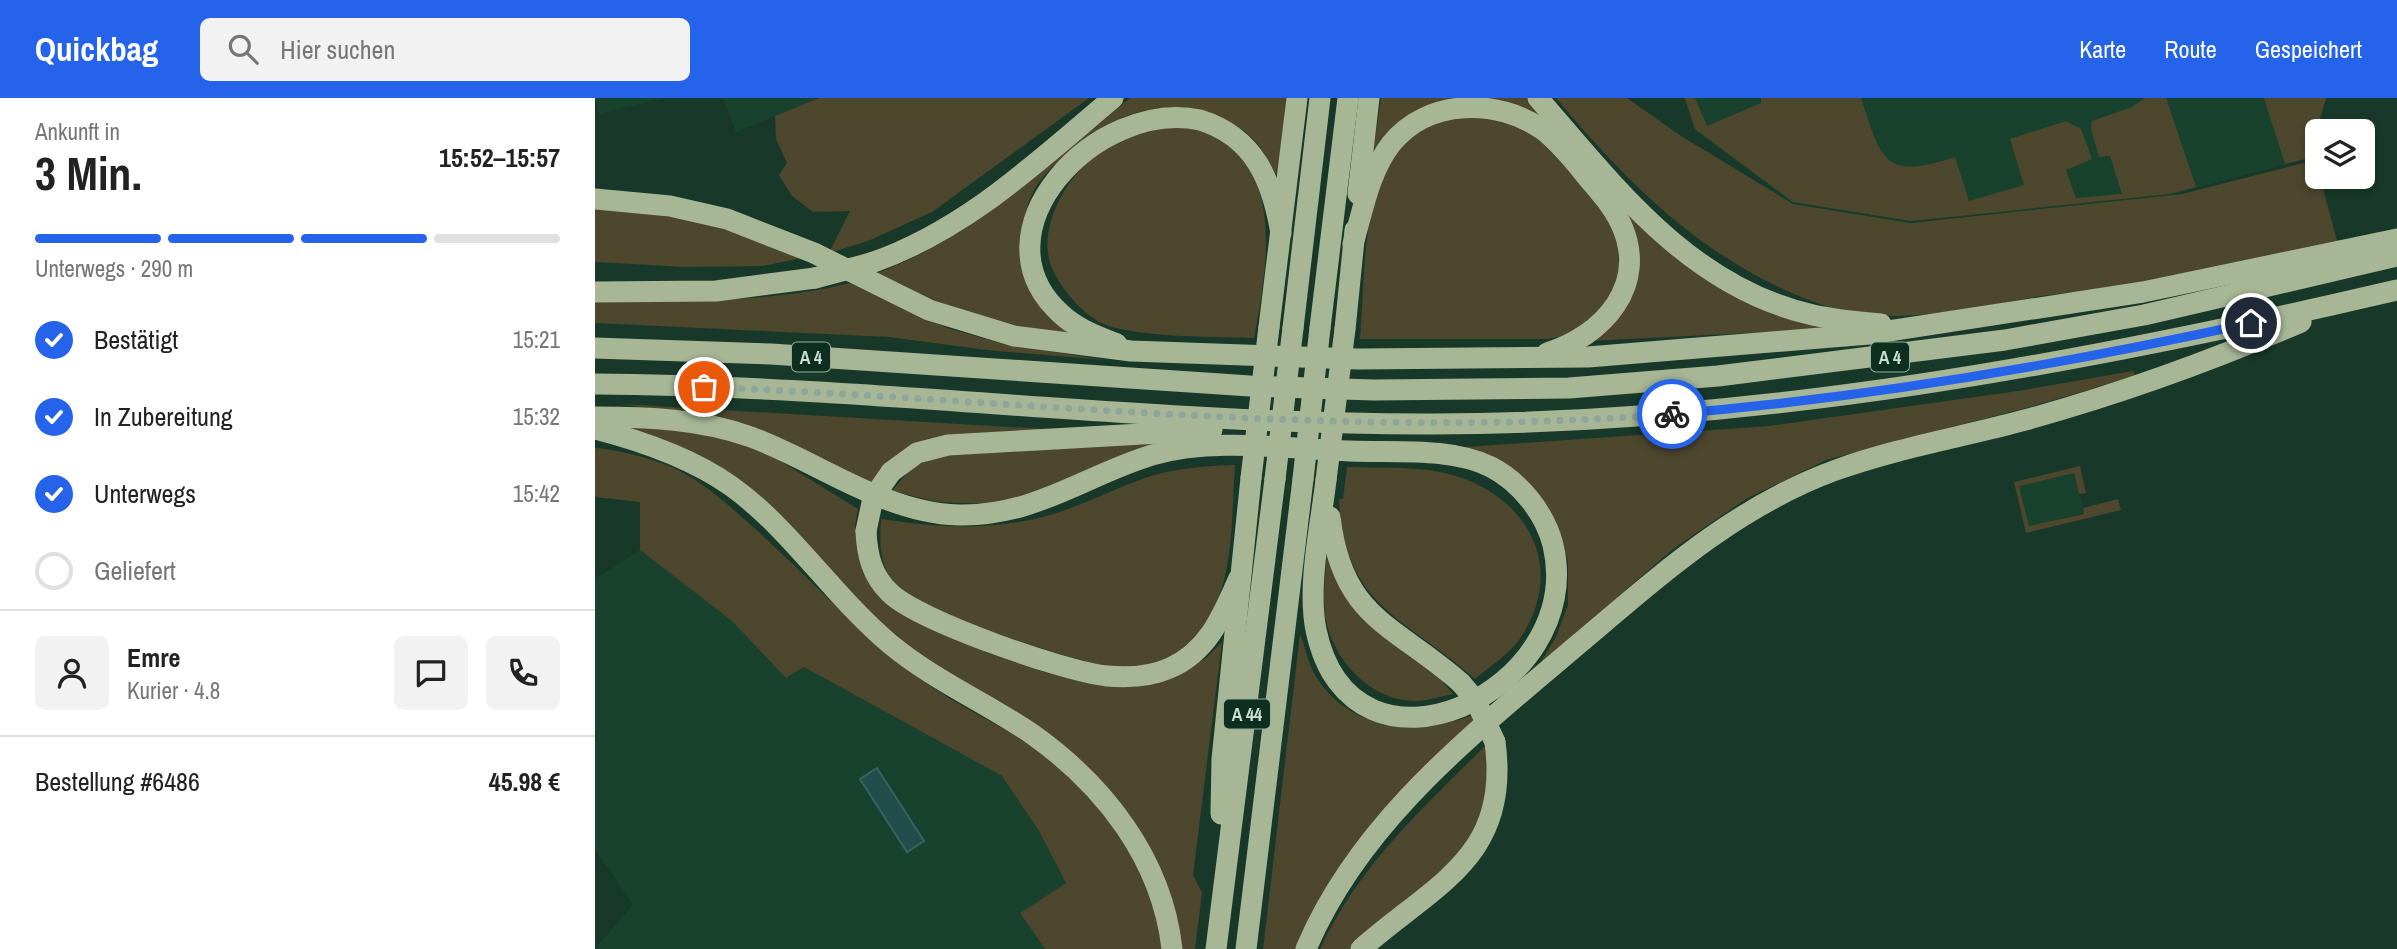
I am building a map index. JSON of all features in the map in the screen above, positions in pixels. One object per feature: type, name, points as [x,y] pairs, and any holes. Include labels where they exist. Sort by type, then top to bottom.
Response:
[{"type":"highway","points":[[595,292],[716,290],[815,278],[871,263],[940,233],[982,206],[1112,98]]},
{"type":"highway","points":[[1210,949],[1219,847],[1222,759],[1239,578],[1297,98]]},
{"type":"highway","name":"A 44","points":[[1216,949],[1320,98]]},
{"type":"highway","name":"A 44","points":[[1246,949],[1347,98]]},
{"type":"highway","points":[[595,417],[641,417],[731,431],[912,509],[963,515],[1006,512],[1040,503],[1132,462],[1181,449],[1225,446],[1439,455],[1481,462],[1518,486],[1542,517],[1552,540],[1557,586],[1550,620],[1533,650],[1484,696],[1442,715],[1394,716],[1379,712],[1353,696],[1331,668],[1315,628],[1315,588],[1326,480],[1345,328],[1369,98]]},
{"type":"highway","points":[[1538,98],[1646,219],[1689,258],[1713,273],[1760,298],[1811,315],[1922,327]]},
{"type":"highway","points":[[1353,244],[1373,175],[1391,144],[1412,123],[1441,109],[1470,104],[1496,106],[1531,122],[1567,154],[1613,208],[1622,226],[1629,258],[1623,294],[1605,322],[1581,339],[1529,359]]},
{"type":"highway","points":[[1131,351],[1073,324],[1060,313],[1041,288],[1031,260],[1033,224],[1045,190],[1068,163],[1096,138],[1115,126],[1158,114],[1188,116],[1223,129],[1246,147],[1263,169],[1276,207],[1280,233]]},
{"type":"highway","points":[[595,199],[670,206],[727,219],[814,253],[929,310],[983,329],[1046,342],[1131,351],[1358,359],[1529,359],[1708,349],[1922,327],[2143,292],[2397,239]]},
{"type":"highway","name":"A 4","points":[[595,348],[771,354],[1251,386],[1374,390],[1569,388],[1742,374],[2005,340],[2144,315],[2397,256]]},
{"type":"highway","name":"A 4","points":[[595,384],[765,390],[1135,415],[1354,423],[1583,420],[1821,398],[2082,359],[2397,290]]},
{"type":"highway","points":[[1306,949],[1340,886],[1382,826],[1434,770],[1677,560],[1745,513],[1835,470],[1895,451],[2023,421],[2127,391],[2347,302]]},
{"type":"highway","points":[[1239,578],[1214,631],[1182,662],[1148,675],[1104,676],[1031,654],[910,609],[888,591],[873,571],[867,553],[866,531],[873,498],[891,472],[917,453],[948,445],[1354,423]]},
{"type":"highway","points":[[595,429],[676,456],[732,487],[762,513],[869,625],[910,660],[1030,733],[1075,767],[1108,802],[1137,842],[1160,898],[1172,949]]},
{"type":"highway","points":[[1326,480],[1335,554],[1347,582],[1372,614],[1390,631],[1461,683],[1476,701],[1495,742],[1497,789],[1493,812],[1483,837],[1462,867],[1361,949]]},
{"type":"shaded area","points":[[595,98],[665,98],[599,114]]},
{"type":"shaded area","points":[[723,98],[819,98],[736,132]]},
{"type":"shaded area","points":[[819,98],[1089,98],[932,212],[868,241],[829,253],[850,211],[813,212],[792,196],[779,175],[787,163],[776,139],[775,116]]},
{"type":"shaded area","points":[[1130,98],[1286,98],[1278,177],[1248,134],[1220,117],[1201,111],[1182,108],[1146,110],[1128,115],[1095,133],[1054,166],[1038,183],[1026,210],[1023,229],[1026,268],[1033,286],[1055,319],[1069,334],[1066,336],[960,313],[872,275],[943,242],[976,221]]},
{"type":"shaded area","points":[[1381,98],[1531,98],[1657,239],[1831,329],[1588,341],[1633,246],[1556,134],[1466,99],[1371,165]]},
{"type":"shaded area","points":[[1556,98],[1627,98],[1681,136],[1793,204],[1911,223],[2182,194],[2305,163],[2305,189],[2323,189],[2338,244],[2119,289],[2041,296],[1937,313],[1883,316],[1858,314],[1835,309],[1792,293],[1715,250],[1647,196]]},
{"type":"shaded area","points":[[1684,98],[2326,98],[2320,119],[2305,119],[2305,159],[2170,195],[1911,222],[1793,203],[1694,130]]},
{"type":"shaded area","points":[[1685,98],[1695,98],[1707,126],[1761,103],[1761,98],[1861,98],[1881,151],[1889,160],[1900,165],[1913,166],[1955,157],[1969,201],[2024,185],[2010,139],[2066,121],[2081,129],[2092,159],[2066,170],[2076,198],[2122,194],[2110,156],[2099,157],[2091,129],[2092,121],[2132,107],[2145,98],[2166,98],[2196,187],[2169,194],[1911,221],[1793,202],[1695,129]]},
{"type":"shaded area","points":[[2264,98],[2326,98],[2320,119],[2305,119],[2305,159],[2285,164]]},
{"type":"shaded area","points":[[1452,115],[1502,118],[1541,138],[1610,221],[1618,244],[1619,267],[1615,290],[1602,311],[1574,333],[1548,339],[1360,339],[1367,237],[1378,187],[1388,164],[1406,139]]},
{"type":"shaded area","points":[[1185,125],[1202,130],[1237,153],[1252,174],[1261,199],[1266,255],[1254,338],[1172,335],[1109,326],[1096,320],[1077,304],[1052,268],[1048,249],[1049,229],[1055,209],[1078,172],[1110,143],[1130,133],[1157,126]]},
{"type":"shaded area","points":[[595,206],[675,217],[726,229],[776,246],[801,258],[763,266],[684,267],[595,262]]},
{"type":"shaded area","points":[[850,283],[947,328],[1004,344],[1105,360],[987,350],[889,337],[595,323],[595,300],[755,298]]},
{"type":"shaded area","points":[[2133,371],[2135,376],[2037,405],[1826,460],[1746,499],[1673,549],[1539,665],[1556,637],[1568,605],[1568,561],[1557,526],[1451,448],[1770,426],[2018,391]]},
{"type":"shaded area","points":[[621,404],[1078,431],[885,465],[870,483],[707,417]]},
{"type":"shaded area","points":[[679,427],[739,440],[782,462],[858,509],[855,525],[860,559],[872,583],[1015,657],[1173,676],[1206,658],[1222,642],[1193,875],[1202,893],[1195,949],[1181,949],[1180,934],[1159,869],[1131,817],[925,659],[850,596],[789,529],[619,428]]},
{"type":"shaded area","points":[[1211,440],[1037,495],[990,504],[938,502],[892,491],[913,466],[948,454]]},
{"type":"shaded area","points":[[595,448],[627,453],[663,464],[703,485],[761,534],[860,628],[922,680],[1031,745],[1071,775],[1116,827],[1138,865],[1154,906],[1163,949],[1045,949],[1020,913],[1066,883],[1039,831],[1002,776],[804,667],[786,678],[732,621],[640,550],[640,502],[595,497]]},
{"type":"shaded area","points":[[1235,465],[1232,528],[1226,571],[1213,611],[1203,629],[1189,644],[1172,657],[1142,669],[1114,668],[1053,652],[947,615],[906,595],[891,579],[883,561],[881,519],[945,526],[1008,524],[1063,511],[1161,473]]},
{"type":"shaded area","points":[[2080,466],[2086,493],[2079,494],[2074,473],[2019,486],[2029,526],[2084,514],[2083,508],[2118,499],[2121,510],[2026,533],[2014,482]]},
{"type":"shaded area","points":[[1347,467],[1414,469],[1453,475],[1480,486],[1503,501],[1521,519],[1533,540],[1540,564],[1540,588],[1533,614],[1515,645],[1475,679],[1403,624],[1366,588],[1353,564],[1343,535],[1339,499],[1343,499]]},
{"type":"shaded area","points":[[2074,473],[2084,513],[2029,527],[2019,486]]},
{"type":"shaded area","points":[[640,550],[732,621],[786,678],[804,667],[1002,776],[1039,831],[1066,883],[1020,913],[1045,949],[595,949],[633,905],[595,849],[595,579]]},
{"type":"shaded area","points":[[1327,552],[1453,694],[1421,701],[1398,699],[1381,693],[1352,671],[1332,640],[1327,623],[1324,599]]},
{"type":"shaded area","points":[[1300,634],[1315,675],[1329,694],[1346,708],[1365,718],[1407,727],[1452,722],[1473,715],[1478,724],[1296,949],[1263,949]]},
{"type":"shaded area","points":[[1486,745],[1490,793],[1471,846],[1352,949],[1320,949],[1336,918],[1373,864],[1415,816]]},
{"type":"building","points":[[877,768],[924,841],[907,852],[860,779]]},
{"type":"way so far","points":[[704,387],[1099,413],[1354,423],[1524,423],[1672,414]]},
{"type":"route","points":[[1672,414],[1821,398],[2009,372],[2251,323]]}]
